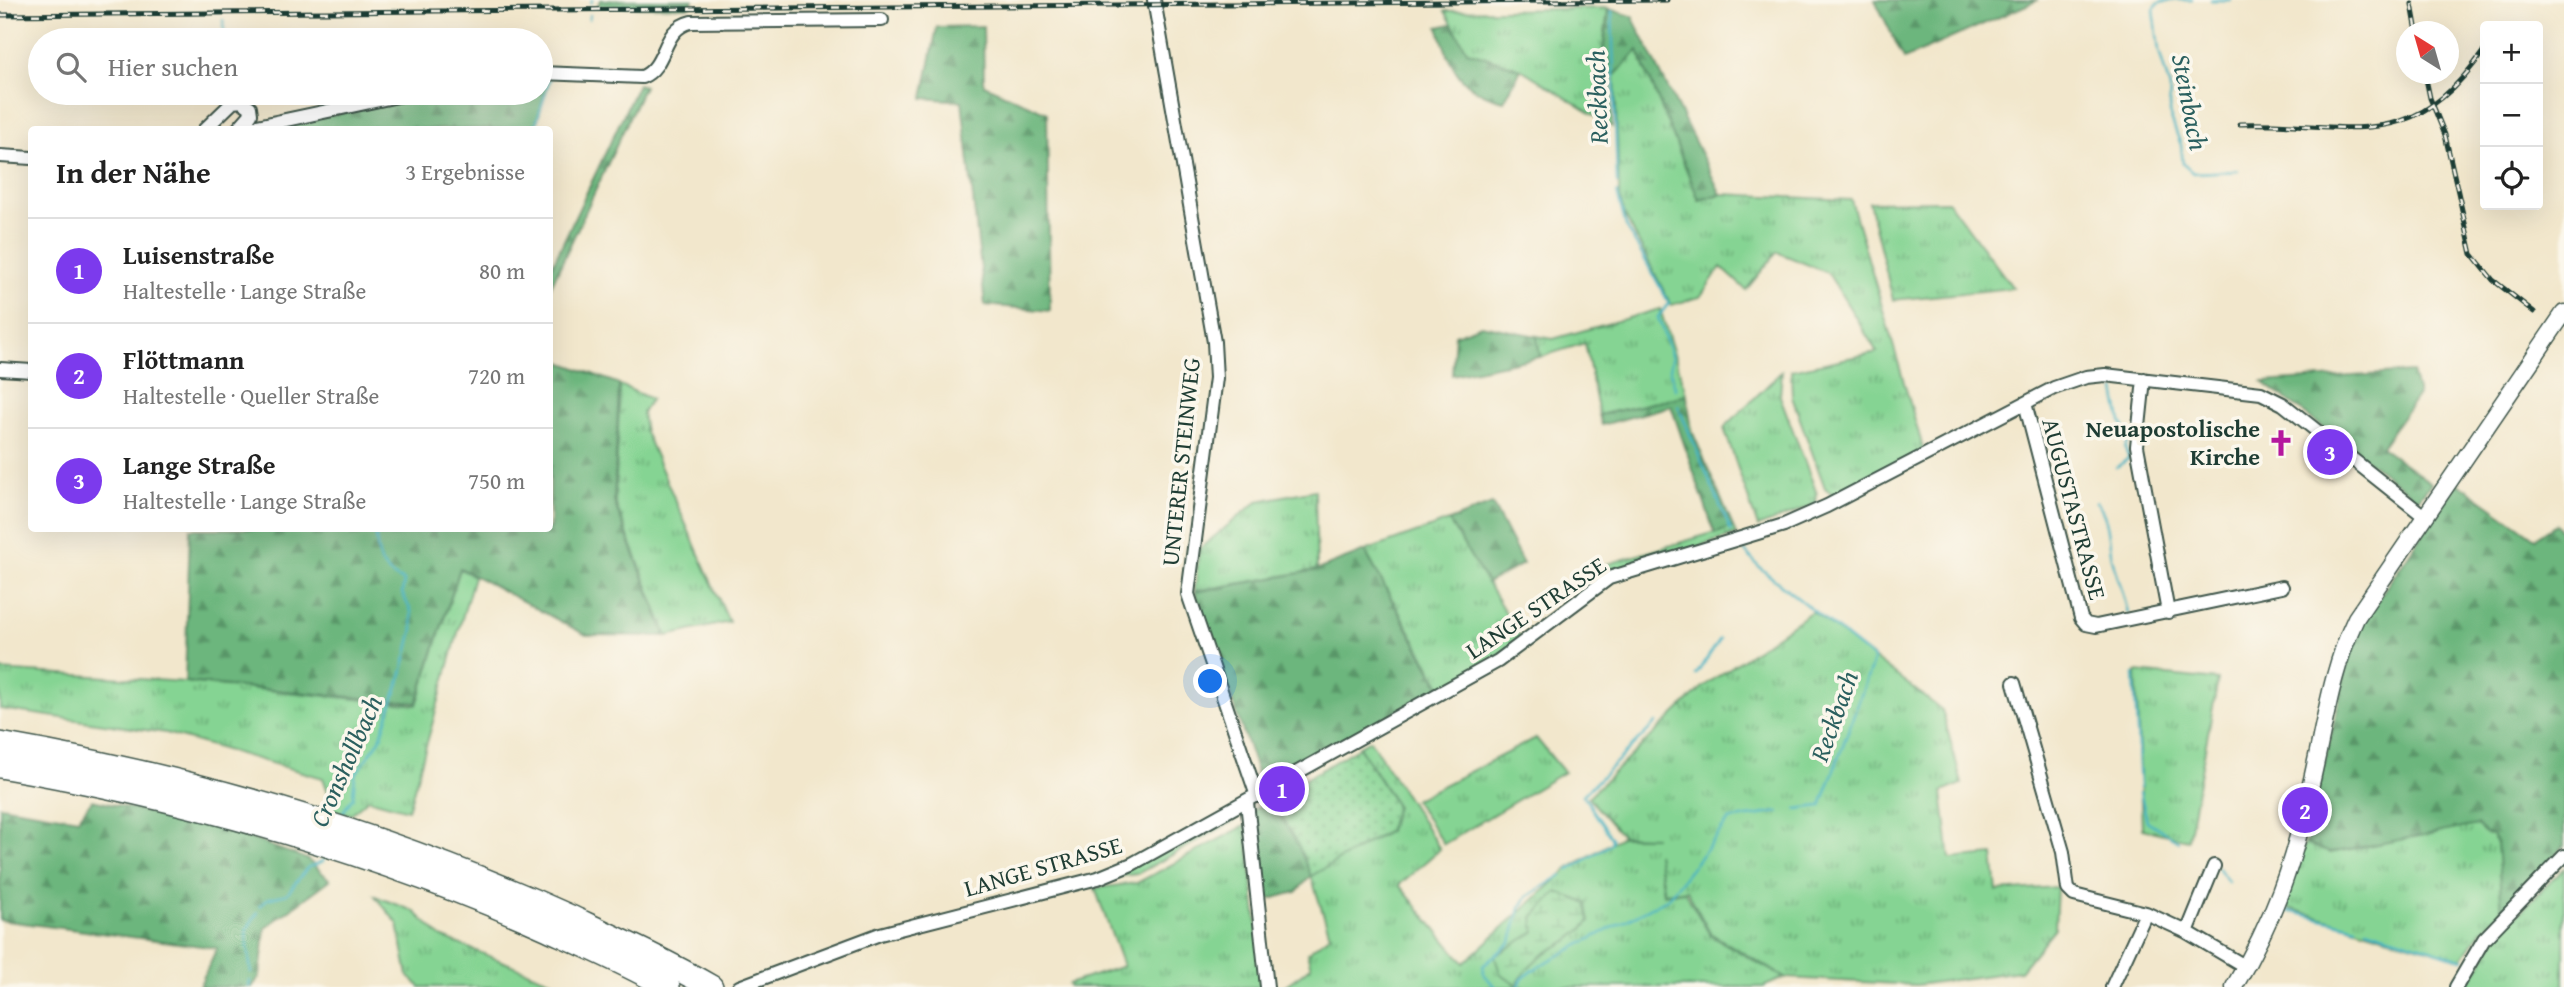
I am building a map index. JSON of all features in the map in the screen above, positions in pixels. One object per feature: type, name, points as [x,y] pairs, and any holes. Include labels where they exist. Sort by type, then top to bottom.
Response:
[{"type":"highway","points":[[0,744],[104,762],[355,843],[497,884],[647,953],[711,987]]},
{"type":"highway","points":[[0,766],[108,784],[318,830]]},
{"type":"highway","points":[[355,843],[668,987]]},
{"type":"street","name":"UNTERER STEINWEG","points":[[1154,0],[1215,354],[1216,378],[1188,594],[1252,799],[1267,987]]},
{"type":"street","points":[[553,73],[642,77],[655,69],[671,34],[681,24],[691,22],[882,20]]},
{"type":"street","points":[[208,126],[230,105]]},
{"type":"street","points":[[241,126],[251,114],[247,105]]},
{"type":"street","points":[[257,126],[356,105]]},
{"type":"street","points":[[0,156],[28,158]]},
{"type":"street","points":[[2234,987],[2274,915],[2286,880],[2305,810],[2331,686],[2344,643],[2361,610],[2564,313]]},
{"type":"street","points":[[0,369],[28,371]]},
{"type":"street","name":"LANGE STRASSE","points":[[739,987],[880,934],[1098,878],[1132,864],[1499,662],[1609,578],[1784,525],[1827,506],[2025,403],[2086,377],[2144,379],[2261,393],[2273,397],[2424,516]]},
{"type":"street","points":[[2144,379],[2137,446],[2168,612],[2282,587]]},
{"type":"street","name":"AUGUSTASTRASSE","points":[[2025,403],[2081,618],[2086,624],[2096,626],[2168,612]]},
{"type":"street","points":[[2014,683],[2063,852],[2068,889],[2074,895],[2146,913],[2187,932],[2246,967]]},
{"type":"street","points":[[2456,987],[2484,939],[2564,856]]},
{"type":"street","points":[[2187,932],[2214,866]]},
{"type":"street","points":[[2112,987],[2146,913]]},
{"type":"green space","points":[[601,0],[693,0],[690,7],[597,6]]},
{"type":"green space","points":[[1875,0],[2038,0],[1904,59]]},
{"type":"green space","points":[[1608,8],[1600,73],[1610,75],[1612,127],[1521,69],[1467,51],[1445,11]]},
{"type":"green space","points":[[1609,9],[1632,16],[1721,194],[1699,200],[1638,50],[1615,75],[1600,74]]},
{"type":"green space","points":[[1452,24],[1467,51],[1521,69],[1504,101],[1477,91],[1459,76],[1438,27]]},
{"type":"green space","points":[[983,26],[984,85],[1047,113],[1050,311],[985,305],[962,101],[923,98],[937,27]]},
{"type":"green space","points":[[1638,50],[1699,200],[1721,194],[1851,200],[1924,451],[1834,496],[1825,488],[1792,397],[1791,370],[1877,352],[1828,273],[1777,252],[1746,290],[1721,267],[1700,297],[1671,305],[1623,212],[1619,193],[1615,75]]},
{"type":"green space","points":[[638,84],[644,86],[553,282],[553,264]]},
{"type":"green space","points":[[377,105],[542,105],[536,126],[284,126]]},
{"type":"green space","points":[[1948,201],[2013,288],[1893,300],[1869,202]]},
{"type":"green space","points":[[1660,309],[1687,395],[1599,415],[1585,343],[1540,357],[1537,336],[1553,339]]},
{"type":"green space","points":[[1481,325],[1537,336],[1540,357],[1452,375],[1455,335]]},
{"type":"green space","points":[[553,359],[619,384],[614,502],[666,636],[586,635],[460,568],[417,703],[185,682],[190,532],[553,532]]},
{"type":"green space","points":[[1782,371],[1780,396],[1817,494],[1816,504],[1758,527],[1724,428]]},
{"type":"green space","points":[[2412,372],[2418,395],[2381,447],[2431,483],[2418,499],[2263,382]]},
{"type":"green space","points":[[620,385],[651,399],[642,413],[645,432],[729,622],[667,636],[615,502]]},
{"type":"green space","points":[[1687,395],[1692,431],[1733,527],[1715,534],[1671,406],[1602,425],[1599,415]]},
{"type":"green space","points":[[2458,483],[2535,538],[2556,524],[2564,536],[2564,846],[2502,911],[2497,843],[2492,835],[2485,834],[2477,825],[2330,853],[2306,843],[2352,645],[2362,622]]},
{"type":"green space","points":[[1315,490],[1317,570],[1195,591],[1199,549],[1258,501]]},
{"type":"green space","points":[[1492,504],[1523,564],[1487,583],[1449,521]]},
{"type":"green space","points":[[1449,521],[1521,638],[1498,657],[1443,690],[1365,551]]},
{"type":"green space","points":[[1733,527],[1736,535],[1608,573],[1586,588],[1577,573]]},
{"type":"green space","points":[[1365,551],[1440,688],[1261,784],[1195,592],[1317,570]]},
{"type":"green space","points":[[460,569],[474,576],[408,810],[368,799],[350,815],[335,811],[323,778],[166,733],[0,709],[0,670],[185,682],[417,705]]},
{"type":"green space","points":[[1812,611],[1942,710],[1962,784],[1942,792],[1950,859],[1993,855],[1997,891],[2057,887],[2055,928],[2020,971],[1916,985],[1786,978],[1710,933],[1687,890],[1664,893],[1657,853],[1663,894],[1685,892],[1710,935],[1784,978],[1763,987],[1283,987],[1311,967],[1307,953],[1330,935],[1311,876],[1389,831],[1396,805],[1359,746],[1370,740],[1440,849],[1399,885],[1464,963],[1569,868],[1621,837],[1655,837],[1622,836],[1588,797],[1704,686]]},
{"type":"green space","points":[[2136,672],[2218,680],[2188,840],[2142,829]]},
{"type":"green space","points":[[1536,738],[1564,772],[1444,844],[1414,800]]},
{"type":"green space","points":[[1359,747],[1396,806],[1388,831],[1311,876],[1299,847],[1271,800]]},
{"type":"green space","points":[[92,800],[222,828],[307,859],[330,880],[265,928],[260,976],[252,987],[199,987],[217,948],[0,920],[0,806],[78,819]]},
{"type":"green space","points":[[1271,800],[1299,847],[1311,876],[1296,892],[1263,901],[1253,810]]},
{"type":"green space","points":[[1242,809],[1236,820],[1137,874],[1108,878]]},
{"type":"green space","points":[[1246,825],[1264,987],[1070,987],[1068,984],[1123,966],[1095,888],[1137,883]]},
{"type":"green space","points":[[2477,825],[2485,834],[2492,835],[2497,843],[2502,911],[2482,930],[2462,959],[2285,907],[2305,843],[2330,853]]},
{"type":"green space","points":[[2564,868],[2564,987],[2467,987],[2500,932]]},
{"type":"green space","points":[[1557,892],[1586,903],[1590,921],[1571,939],[1534,962],[1517,985],[1500,974],[1495,956],[1535,932],[1533,917]]},
{"type":"green space","points":[[375,896],[414,911],[441,937],[567,987],[420,987],[408,976],[398,924]]},
{"type":"waterway","name":"Steinbach","points":[[2170,0],[2157,4],[2154,10],[2159,51],[2170,89],[2169,113],[2181,145],[2183,164],[2193,173],[2238,171]]},
{"type":"waterway","name":"Steinbach","points":[[2172,0],[2192,0]]},
{"type":"waterway","name":"Steinbach","points":[[2211,0],[2231,0]]},
{"type":"waterway","name":"Steinbach","points":[[2261,0],[2276,0]]},
{"type":"waterway","name":"Reckbach","points":[[1612,11],[1617,183]]},
{"type":"waterway","name":"Cronshollbach","points":[[589,19],[590,15]]},
{"type":"waterway","points":[[223,20],[224,28]]},
{"type":"waterway","name":"Cronshollbach","points":[[535,126],[542,105]]},
{"type":"waterway","name":"Reckbach","points":[[1617,193],[1626,226],[1669,303],[1658,317],[1672,358],[1670,368],[1675,389]]},
{"type":"waterway","name":"Steinbach","points":[[2115,390],[2121,422],[2129,435],[2125,449],[2129,458],[2117,467]]},
{"type":"waterway","name":"Reckbach","points":[[1678,406],[1731,531]]},
{"type":"waterway","name":"Steinbach","points":[[2096,502],[2105,516],[2112,557],[2128,613]]},
{"type":"waterway","name":"Cronshollbach","points":[[339,818],[353,797],[355,775],[380,740],[413,629],[411,611],[402,593],[404,581],[384,567],[378,554],[375,532]]},
{"type":"waterway","name":"Reckbach","points":[[1743,549],[1760,568],[1874,659],[1821,806],[1796,809]]},
{"type":"waterway","points":[[1696,675],[1720,639]]},
{"type":"waterway","name":"Steinbach","points":[[2134,674],[2140,787]]},
{"type":"waterway","points":[[1569,870],[1611,844],[1612,839],[1583,795],[1656,723]]},
{"type":"waterway","name":"Steinbach","points":[[2140,792],[2147,821],[2178,841]]},
{"type":"waterway","name":"Reckbach","points":[[1518,987],[1522,979],[1539,966],[1667,899],[1729,820],[1779,812]]},
{"type":"waterway","name":"Cronshollbach","points":[[260,906],[267,899],[287,894],[307,868],[323,861],[325,854]]},
{"type":"waterway","name":"Steinbach","points":[[2218,867],[2228,882]]},
{"type":"waterway","points":[[1495,987],[1484,974],[1483,966],[1511,942],[1520,908],[1527,897],[1562,875]]},
{"type":"waterway","name":"Steinbach","points":[[2288,911],[2356,927]]},
{"type":"waterway","name":"Cronshollbach","points":[[251,973],[246,931],[258,912]]},
{"type":"waterway","name":"Steinbach","points":[[2367,929],[2464,960]]},
{"type":"waterway","name":"Steinbach","points":[[2465,987],[2475,966]]},
{"type":"waterway","name":"Cronshollbach","points":[[249,987],[250,981]]},
{"type":"railway","points":[[0,15],[1667,0]]},
{"type":"railway","points":[[2412,4],[2415,21]]},
{"type":"railway","points":[[2239,124],[2345,128],[2375,127],[2403,120],[2430,107],[2457,84],[2480,55]]},
{"type":"railway","points":[[2427,84],[2445,135],[2472,254],[2493,280],[2534,312]]},
{"type":"place","name":"Neuapostolische Kirche","points":[[2281,443]]},
{"type":"place","name":"Lange Straße","points":[[2330,452]]},
{"type":"place","name":"Luisenstraße","points":[[1282,789]]},
{"type":"place","name":"Flöttmann","points":[[2305,810]]}]
